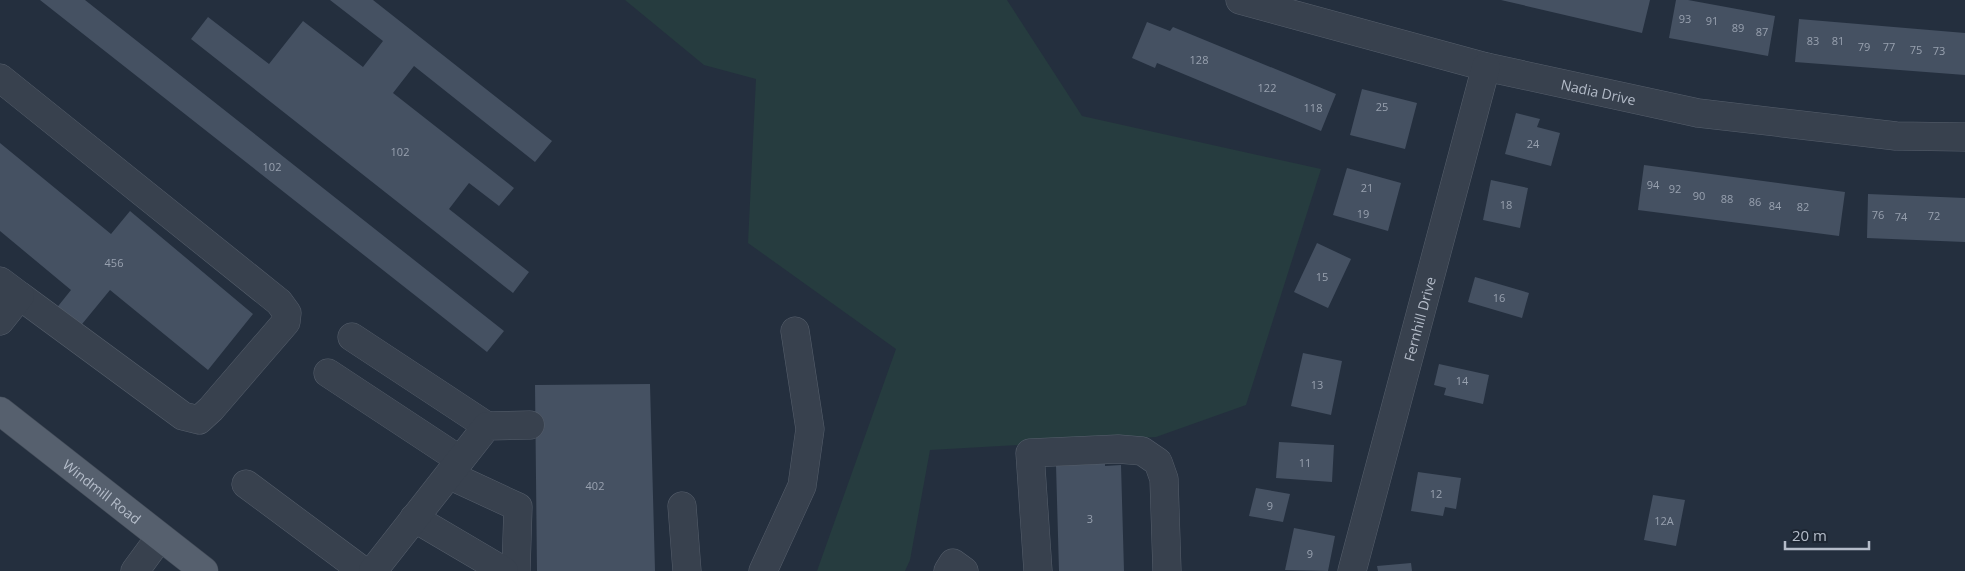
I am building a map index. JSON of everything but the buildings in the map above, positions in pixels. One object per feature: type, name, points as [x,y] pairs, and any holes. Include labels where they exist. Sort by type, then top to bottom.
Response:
[{"type":"main road","name":"Windmill Road","points":[[0,411],[204,571]]},
{"type":"street","name":"Nadia Drive","points":[[1240,0],[1486,66],[1698,113],[1896,136],[1965,137]]},
{"type":"street","name":"Fernhill Drive","points":[[1352,571],[1486,66]]},
{"type":"street","points":[[0,78],[279,302],[288,313],[286,322],[211,409],[198,420],[183,416],[10,288],[0,321]]},
{"type":"street","points":[[763,571],[802,486],[810,428],[796,331]]},
{"type":"street","points":[[352,336],[487,426],[530,425]]},
{"type":"street","points":[[328,373],[454,468],[518,507],[516,571]]},
{"type":"street","points":[[373,571],[487,426]]},
{"type":"street","points":[[1038,571],[1030,453],[1118,449],[1142,451],[1158,462],[1164,479],[1167,571]]},
{"type":"street","points":[[246,484],[363,571]]},
{"type":"street","points":[[682,506],[687,571]]},
{"type":"street","points":[[414,518],[504,571]]},
{"type":"street","points":[[135,571],[160,537]]},
{"type":"street","points":[[948,571],[953,563],[964,571]]},
{"type":"green space","points":[[625,0],[1007,0],[1082,116],[1321,169],[1246,405],[1156,437],[930,450],[910,560],[905,571],[817,571],[896,349],[748,243],[756,79],[704,65]]}]
